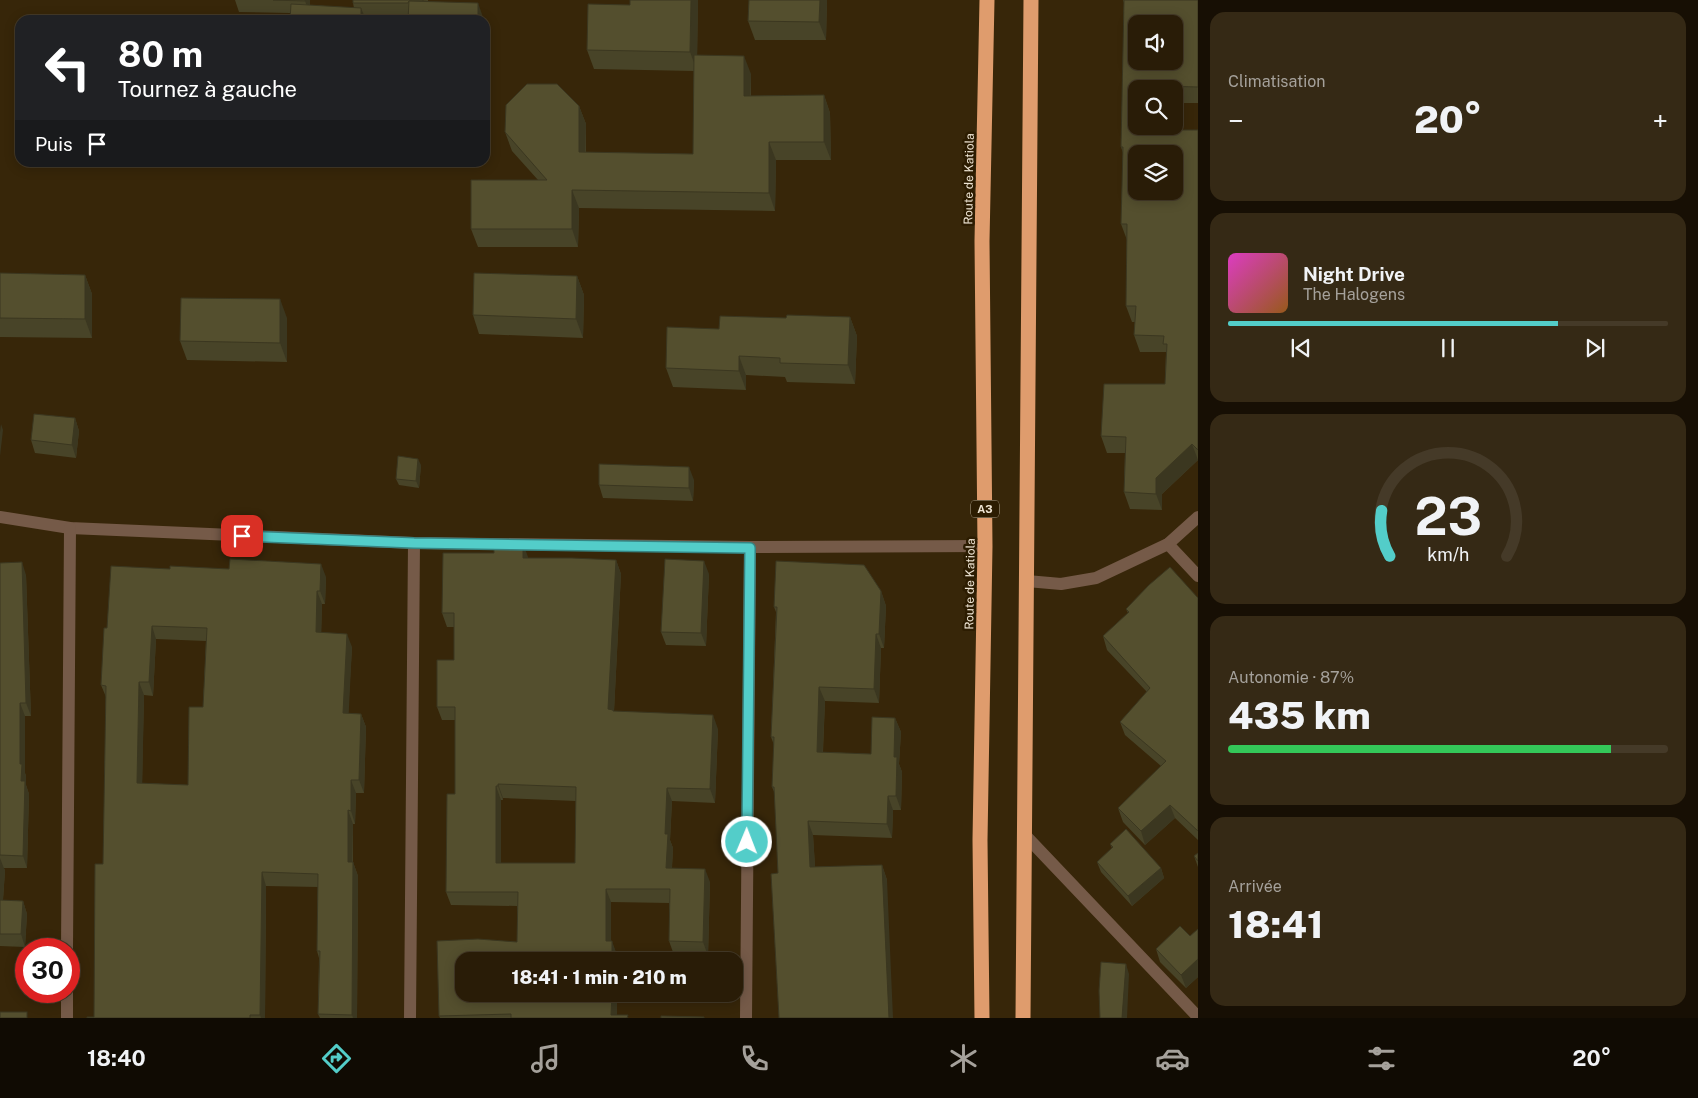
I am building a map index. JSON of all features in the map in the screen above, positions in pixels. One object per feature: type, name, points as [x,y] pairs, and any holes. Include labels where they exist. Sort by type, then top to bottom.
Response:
[{"type":"highway","name":"Route de Katiola","points":[[982,1018],[980,840],[985,546],[982,241],[987,0]]},
{"type":"highway","points":[[1023,1018],[1030,0]]},
{"type":"street","points":[[0,517],[70,528],[414,543],[750,548],[985,546]]},
{"type":"street","points":[[1027,581],[1060,584],[1096,578],[1168,544],[1198,517]]},
{"type":"street","points":[[67,938],[70,528]]},
{"type":"street","points":[[410,1018],[414,543]]},
{"type":"street","points":[[1168,544],[1198,576]]},
{"type":"street","points":[[746,1018],[750,548]]},
{"type":"street","points":[[1024,834],[1198,1017]]},
{"type":"street","points":[[67,1003],[67,1018]]},
{"type":"building","points":[[273,0],[305,0],[305,1]]},
{"type":"building","points":[[353,0],[423,1],[409,1],[408,3],[353,3]]},
{"type":"building","points":[[630,0],[691,0],[690,52],[587,50],[588,4],[630,5]]},
{"type":"building","points":[[749,0],[820,0],[819,22],[748,21]]},
{"type":"building","points":[[1124,0],[1198,0],[1198,87],[1183,87],[1183,80],[1128,80],[1128,135],[1183,135],[1183,130],[1198,130],[1198,450],[1192,444],[1156,478],[1156,494],[1124,492],[1126,437],[1101,436],[1104,384],[1165,384],[1167,344],[1163,344],[1164,336],[1134,335],[1136,306],[1126,306],[1127,224],[1121,224],[1123,147],[1121,147]]},
{"type":"building","points":[[409,1],[478,3],[478,15],[408,15]]},
{"type":"building","points":[[291,4],[361,8],[361,15],[290,15]]},
{"type":"building","points":[[694,55],[744,56],[744,96],[824,95],[824,142],[769,142],[769,193],[572,190],[572,229],[471,229],[471,180],[547,180],[505,132],[506,105],[527,84],[557,84],[579,106],[579,152],[693,154]]},
{"type":"building","points":[[0,273],[85,275],[85,319],[0,318]]},
{"type":"building","points":[[474,273],[577,276],[576,319],[473,315]]},
{"type":"building","points":[[181,298],[280,299],[280,343],[180,341]]},
{"type":"building","points":[[787,315],[850,317],[848,365],[780,363],[780,358],[739,356],[739,371],[666,368],[667,327],[719,329],[720,316],[786,318]]},
{"type":"building","points":[[34,414],[75,418],[72,445],[31,440]]},
{"type":"building","points":[[398,456],[418,459],[416,481],[396,479]]},
{"type":"building","points":[[599,464],[689,467],[689,488],[599,485]]},
{"type":"building","points":[[494,543],[523,543],[523,558],[616,560],[608,709],[613,711],[713,715],[710,789],[667,788],[665,834],[668,834],[666,868],[705,869],[703,942],[669,941],[670,889],[606,889],[606,941],[612,941],[612,952],[455,952],[455,1002],[612,1002],[611,1015],[628,1015],[627,1018],[511,1018],[511,1014],[439,1016],[437,941],[478,939],[517,942],[518,892],[446,892],[447,794],[455,794],[455,707],[437,707],[437,660],[454,660],[454,613],[442,613],[443,553],[494,553]],"holes":[[[498,784],[576,787],[575,863],[496,863],[496,786]]]},
{"type":"building","points":[[230,559],[321,564],[320,591],[317,591],[316,632],[347,634],[343,713],[361,714],[359,780],[351,780],[351,811],[348,810],[348,862],[353,862],[352,1015],[318,1014],[320,951],[317,951],[318,874],[262,872],[260,1015],[250,1015],[250,1018],[87,1018],[94,1017],[95,864],[103,864],[106,686],[101,685],[104,628],[107,628],[111,566],[229,569]],"holes":[[[152,626],[207,628],[203,707],[189,707],[188,785],[137,783],[139,682],[149,682]]]},
{"type":"building","points":[[665,559],[704,561],[701,633],[661,632]]},
{"type":"building","points":[[776,561],[864,565],[881,591],[879,634],[876,634],[874,689],[819,687],[817,752],[871,754],[872,717],[895,718],[896,796],[888,796],[887,824],[808,821],[810,867],[882,865],[889,1018],[779,1018],[771,874],[778,873],[774,787],[772,787],[774,737],[771,737],[777,607],[774,607]]},
{"type":"building","points":[[22,562],[26,703],[20,703],[21,781],[25,781],[23,856],[0,855],[0,563]]},
{"type":"building","points":[[1170,567],[1198,598],[1198,831],[1170,805],[1141,831],[1118,808],[1166,761],[1120,722],[1150,688],[1103,636],[1129,612],[1126,609],[1149,585]]},
{"type":"building","points":[[1126,829],[1161,868],[1128,896],[1097,862],[1113,847],[1110,844]]},
{"type":"building","points":[[1198,853],[1198,861],[1194,856]]},
{"type":"building","points":[[0,900],[23,901],[21,934],[0,934]]},
{"type":"building","points":[[1180,926],[1190,936],[1198,929],[1198,959],[1181,975],[1156,949]]},
{"type":"building","points":[[1101,962],[1126,964],[1122,1018],[1100,1018]]},
{"type":"building","points":[[0,1012],[27,1012],[27,1018],[0,1018]]},
{"type":"building","points":[[661,1016],[704,1017],[704,1018],[661,1018]]},
{"type":"route","points":[[242,536],[414,543],[750,548],[747,842]]}]
